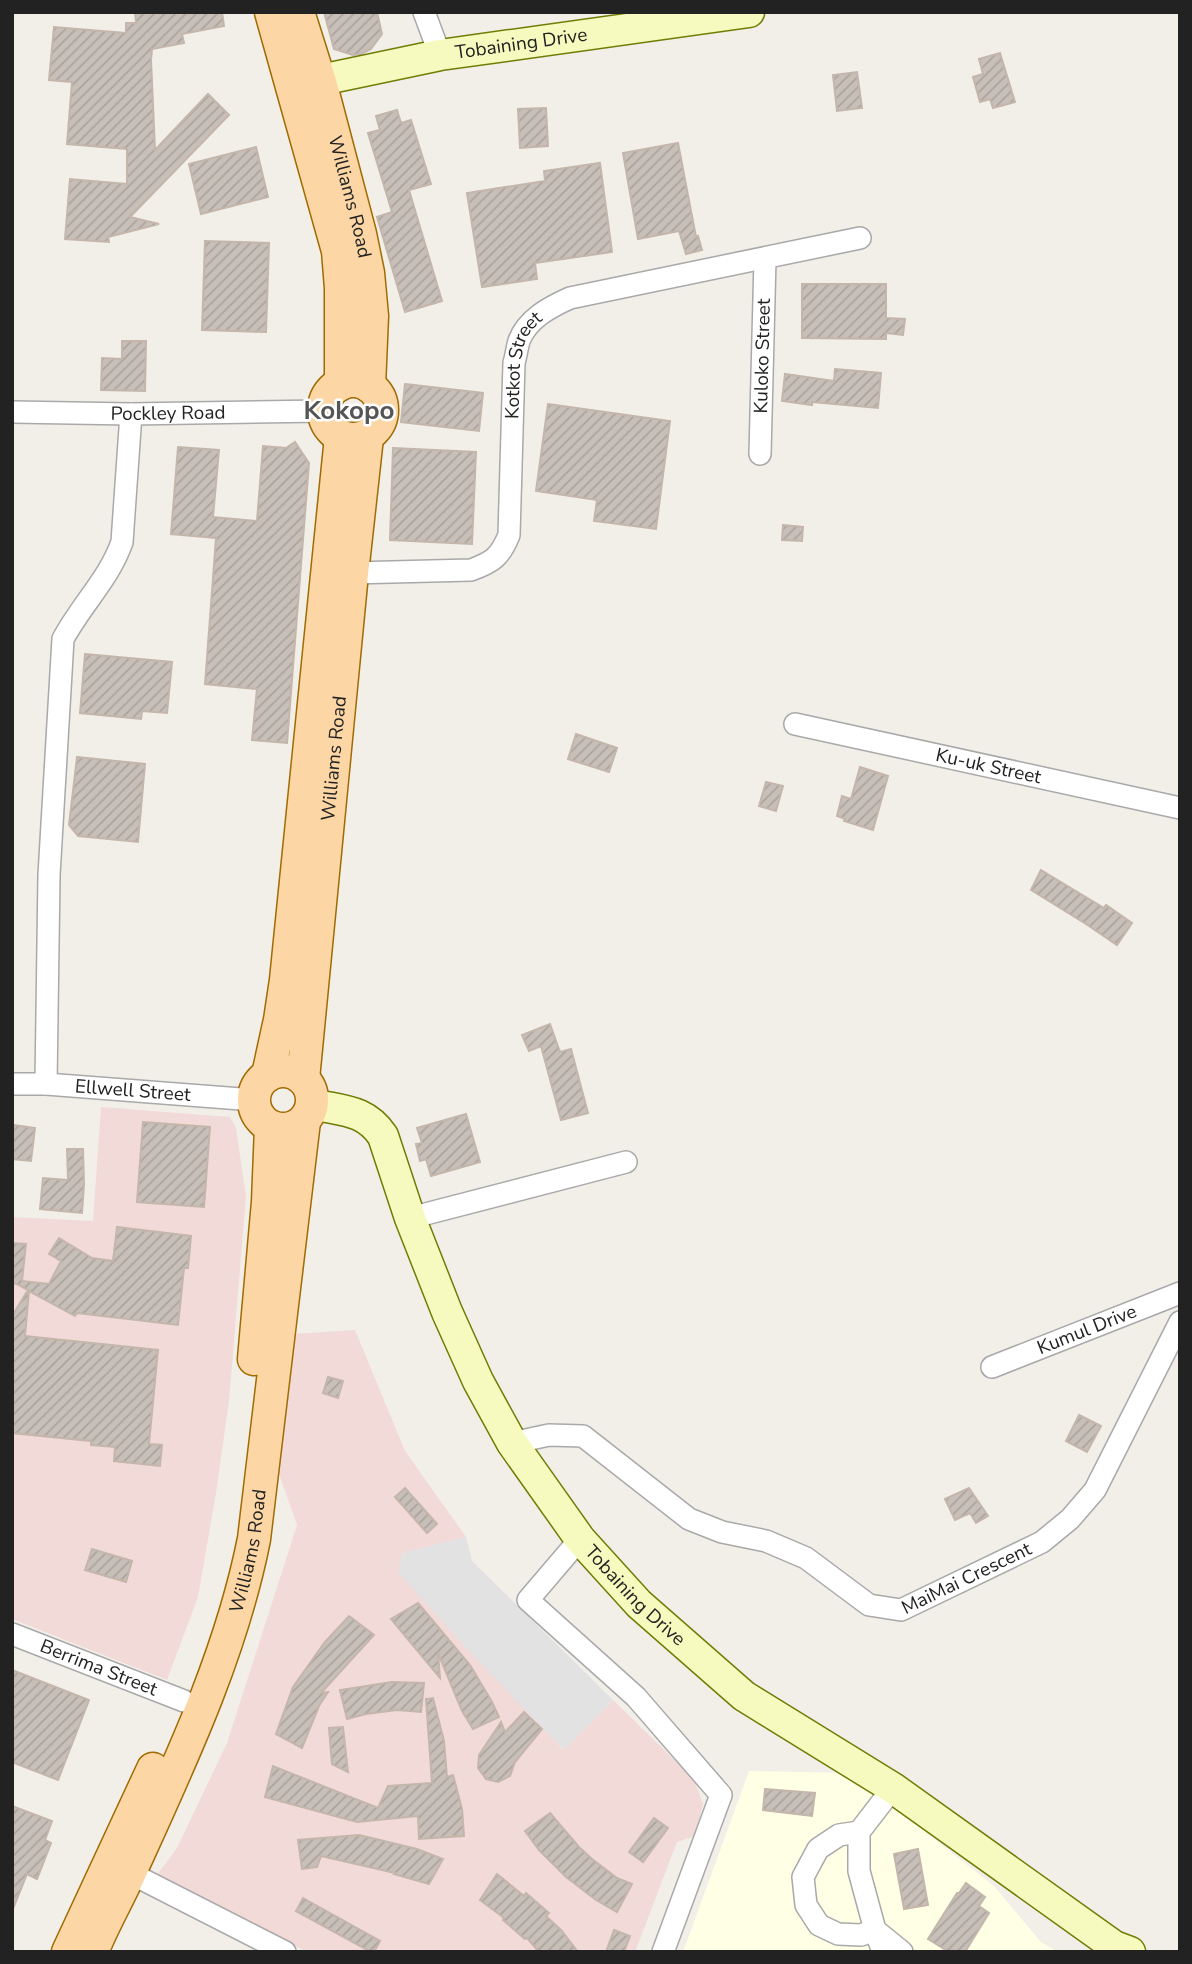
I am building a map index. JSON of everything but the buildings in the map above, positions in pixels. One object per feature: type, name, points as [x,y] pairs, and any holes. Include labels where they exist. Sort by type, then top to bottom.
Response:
[{"type":"main road","name":"Williams Road","points":[[271,12],[306,84],[360,234],[368,274],[372,316],[355,385]]},
{"type":"main road","name":"Williams Road","points":[[298,12],[306,84]]},
{"type":"main road","name":"Williams Road","points":[[261,1088],[280,1020],[286,980],[340,572],[354,437],[376,429],[382,418],[378,394],[355,385],[332,390],[324,411]]},
{"type":"main road","points":[[324,411],[326,422],[332,431],[354,437]]},
{"type":"main road","name":"Williams Road","points":[[88,1950],[130,1873],[200,1716],[248,1573],[306,1101],[340,572]]},
{"type":"main road","points":[[280,1071],[292,1073],[306,1101],[294,1128],[282,1130],[271,1127],[259,1116],[255,1108],[261,1088],[280,1071]]},
{"type":"main road","name":"Williams Road","points":[[88,1950],[220,1603],[240,1497],[249,1421],[268,1202],[271,1127]]},
{"type":"street","points":[[424,12],[440,55]]},
{"type":"street","name":"Tobaining Drive","points":[[306,84],[440,55],[749,12]]},
{"type":"street","name":"Kotkot Street","points":[[340,572],[471,570],[486,565],[498,556],[509,535],[514,363],[520,338],[533,319],[550,307],[570,298],[860,238]]},
{"type":"street","name":"Kuloko Street","points":[[760,454],[765,259]]},
{"type":"street","name":"Pockley Road","points":[[12,412],[131,414],[324,411]]},
{"type":"street","points":[[46,1084],[49,875],[63,639],[116,561],[122,542],[131,414]]},
{"type":"street","name":"Ku-uk Street","points":[[795,724],[1180,808]]},
{"type":"street","name":"Ellwell Street","points":[[12,1084],[261,1088]]},
{"type":"street","name":"Tobaining Drive","points":[[306,1101],[359,1114],[376,1126],[383,1136],[410,1218],[478,1381],[512,1443],[580,1539],[639,1604],[744,1696],[893,1788],[1114,1946],[1130,1952]]},
{"type":"street","points":[[410,1218],[626,1162]]},
{"type":"street","name":"Kumul Drive","points":[[992,1367],[1180,1293]]},
{"type":"street","name":"MaiMai Crescent","points":[[512,1443],[549,1435],[583,1436],[690,1519],[722,1532],[766,1541],[806,1558],[869,1605],[901,1610],[1042,1542],[1070,1519],[1095,1490],[1180,1322]]},
{"type":"street","points":[[580,1539],[528,1600],[636,1697],[720,1795],[663,1952]]},
{"type":"street","name":"Berrima Street","points":[[12,1634],[184,1702]]},
{"type":"street","points":[[883,1952],[859,1871],[859,1832],[893,1788]]},
{"type":"street","points":[[859,1832],[839,1835],[818,1849],[803,1877],[806,1905],[819,1925],[838,1934],[861,1935],[875,1930]]},
{"type":"street","points":[[130,1873],[285,1952]]},
{"type":"street","points":[[875,1930],[902,1952]]},
{"type":"shaded area","points":[[101,1107],[230,1117],[236,1128],[246,1197],[229,1401],[216,1493],[198,1597],[167,1680],[12,1619],[12,1217],[93,1221]]},
{"type":"shaded area","points":[[355,1330],[405,1451],[466,1537],[402,1553],[563,1750],[613,1700],[694,1779],[703,1804],[695,1836],[677,1842],[635,1952],[307,1952],[157,1875],[177,1848],[227,1743],[297,1525],[273,1457],[291,1334]]},
{"type":"shaded area","points":[[466,1537],[472,1561],[613,1700],[564,1750],[398,1572],[402,1553]]},
{"type":"shaded area","points":[[749,1771],[851,1773],[994,1886],[1041,1942],[1058,1952],[683,1952]]},
{"type":"district","name":"Kokopo","points":[[349,410]]}]
